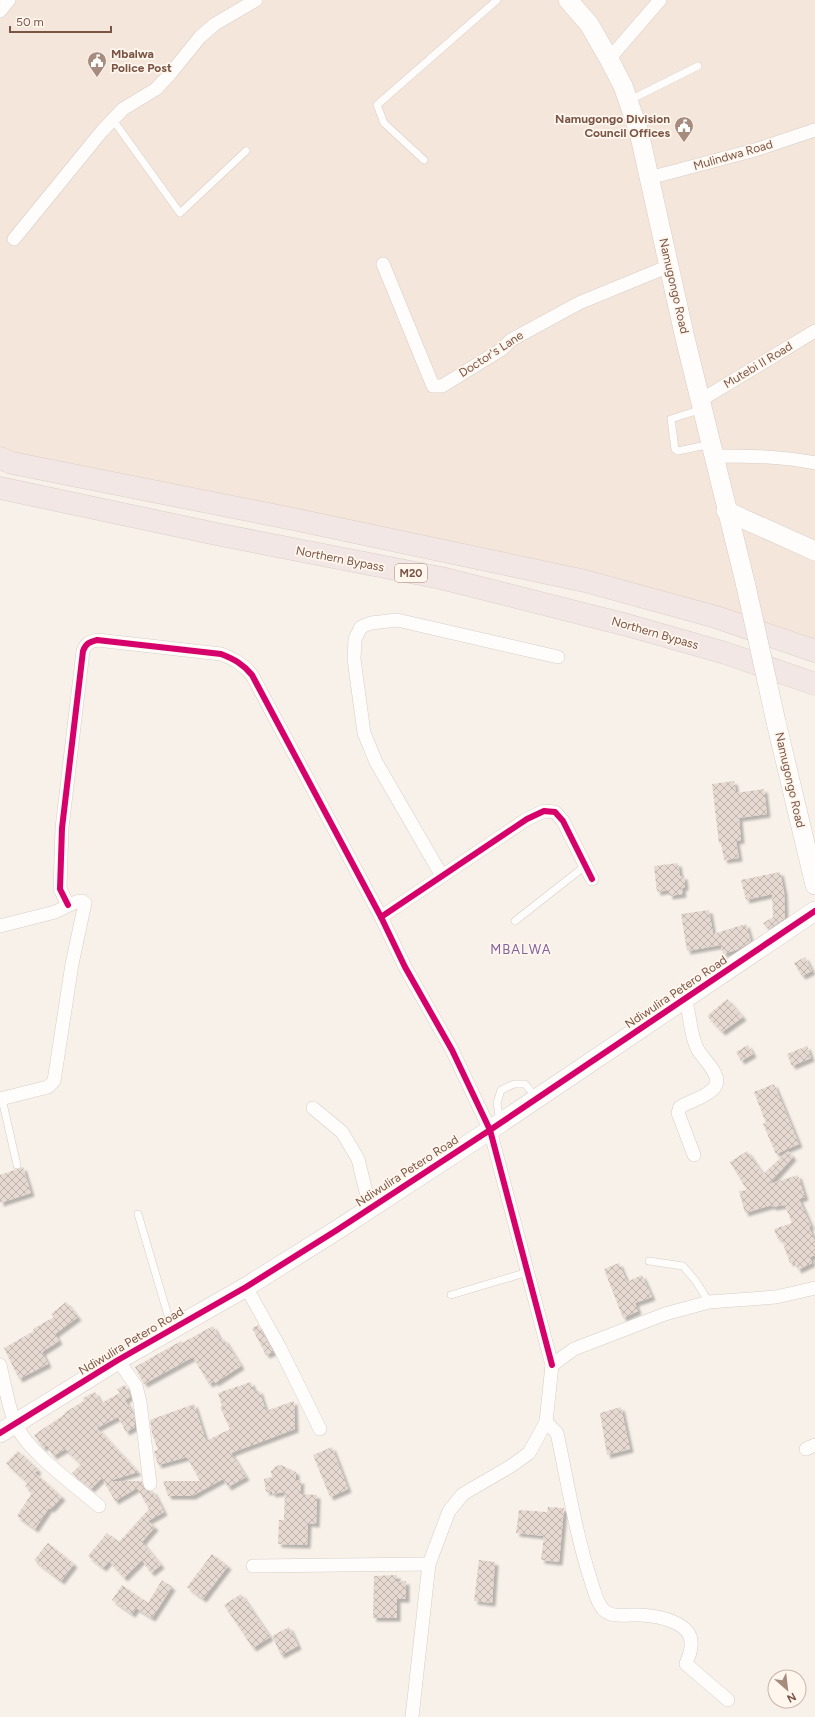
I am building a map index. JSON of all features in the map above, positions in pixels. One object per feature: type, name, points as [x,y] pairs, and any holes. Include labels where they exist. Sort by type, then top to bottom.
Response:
[{"type":"highway","name":"M20","points":[[0,458],[99,481],[293,518],[585,581],[716,618],[815,651]]},
{"type":"highway","name":"Northern Bypass","points":[[0,488],[221,536],[441,578],[627,624],[724,653],[815,684]]},
{"type":"street","points":[[0,11],[9,0]]},
{"type":"street","points":[[14,239],[123,109],[156,89],[200,37],[215,24],[256,0]]},
{"type":"street","name":"Namugongo Road","points":[[568,0],[589,24],[609,59],[623,86],[639,132],[685,338],[702,404],[726,511],[746,586],[776,722],[814,879]]},
{"type":"street","points":[[609,59],[660,0]]},
{"type":"street","name":"Mulindwa Road","points":[[650,178],[755,150],[815,130]]},
{"type":"street","name":"Doctor's Lane","points":[[383,264],[433,386],[442,386],[502,349],[511,340],[579,303],[669,266]]},
{"type":"street","name":"Mutebi II Road","points":[[702,404],[815,331]]},
{"type":"street","points":[[712,450],[746,456],[815,463]]},
{"type":"street","points":[[726,511],[815,551]]},
{"type":"street","points":[[442,876],[376,762],[364,733],[354,658],[355,639],[361,627],[371,623],[397,620],[558,657]]},
{"type":"street","points":[[68,905],[60,888],[62,828],[83,651],[85,646],[90,642],[97,640],[221,654],[234,659],[245,666],[252,675],[381,917],[406,967],[495,1127],[528,1272],[552,1365],[546,1422],[529,1453],[511,1466],[464,1494],[449,1511],[429,1564],[412,1717]]},
{"type":"street","points":[[381,917],[527,819],[544,811],[555,812],[562,821],[592,879]]},
{"type":"street","points":[[0,926],[55,912],[68,905],[82,901],[85,903],[72,964],[54,1081],[48,1087],[1,1099]]},
{"type":"street","name":"Ndiwulira Petero Road","points":[[8,1429],[118,1360],[246,1287],[370,1208],[495,1127],[815,911]]},
{"type":"street","points":[[685,999],[690,1012],[690,1027],[698,1050],[718,1079],[716,1086],[703,1097],[680,1107],[678,1113],[694,1155]]},
{"type":"street","points":[[313,1108],[342,1132],[358,1159],[370,1208]]},
{"type":"street","points":[[246,1287],[280,1348],[320,1430]]},
{"type":"street","points":[[552,1365],[574,1349],[665,1314],[709,1302],[776,1297],[815,1288]]},
{"type":"street","points":[[118,1360],[136,1386],[140,1402],[150,1484]]},
{"type":"street","points":[[0,1365],[8,1429],[23,1437],[37,1453],[99,1506]]},
{"type":"street","points":[[546,1422],[557,1433],[586,1565],[598,1602],[606,1613],[613,1615],[641,1615],[677,1622],[688,1632],[692,1646],[686,1664],[728,1700]]},
{"type":"street","points":[[253,1566],[429,1564]]},
{"type":"lane","points":[[424,160],[384,122],[377,105],[497,0]]},
{"type":"lane","points":[[628,101],[698,66]]},
{"type":"lane","points":[[113,120],[180,213],[246,151]]},
{"type":"lane","points":[[702,404],[671,419],[675,449],[712,450]]},
{"type":"lane","points":[[515,921],[586,866]]},
{"type":"lane","points":[[495,1127],[497,1103],[501,1090],[514,1084],[525,1084],[537,1098]]},
{"type":"lane","points":[[1,1099],[17,1165]]},
{"type":"lane","points":[[138,1214],[172,1329]]},
{"type":"lane","points":[[649,1261],[683,1266],[695,1280],[709,1302]]},
{"type":"lane","points":[[451,1295],[528,1272]]},
{"type":"shaded area","points":[[0,0],[815,0],[815,651],[716,617],[0,458]]},
{"type":"building","points":[[734,781],[736,793],[764,789],[767,814],[739,818],[741,840],[736,841],[739,858],[724,860],[721,843],[719,843],[712,784]]},
{"type":"building","points":[[678,863],[680,876],[684,876],[685,887],[682,888],[683,894],[669,896],[669,890],[657,892],[654,866]]},
{"type":"building","points":[[780,872],[784,891],[785,918],[769,929],[763,923],[773,917],[772,894],[746,900],[741,880]]},
{"type":"building","points":[[709,910],[713,934],[746,924],[751,941],[739,949],[723,954],[721,945],[687,951],[681,914]]},
{"type":"building","points":[[805,957],[812,971],[802,976],[794,963]]},
{"type":"building","points":[[727,999],[743,1017],[722,1032],[707,1016]]},
{"type":"building","points":[[748,1045],[753,1054],[741,1061],[736,1052]]},
{"type":"building","points":[[807,1046],[811,1058],[792,1066],[787,1054]]},
{"type":"building","points":[[774,1084],[799,1144],[776,1154],[763,1124],[766,1123],[754,1092]]},
{"type":"building","points":[[747,1151],[763,1174],[788,1151],[793,1157],[769,1184],[798,1175],[805,1197],[799,1199],[811,1226],[809,1227],[815,1242],[815,1255],[810,1257],[812,1263],[798,1270],[794,1261],[790,1263],[781,1238],[778,1239],[774,1229],[792,1223],[785,1205],[772,1207],[772,1205],[745,1213],[739,1191],[747,1190],[730,1162]]},
{"type":"building","points":[[23,1167],[31,1193],[0,1203],[0,1175]]},
{"type":"building","points":[[619,1263],[627,1282],[642,1275],[652,1297],[635,1303],[638,1311],[623,1318],[604,1269]]},
{"type":"building","points":[[66,1302],[78,1317],[55,1334],[59,1341],[42,1352],[48,1364],[19,1379],[4,1348],[34,1331],[33,1329],[54,1317],[51,1314]]},
{"type":"building","points":[[258,1325],[273,1352],[266,1355],[252,1328]]},
{"type":"building","points":[[213,1326],[221,1341],[224,1339],[241,1366],[215,1383],[214,1381],[209,1384],[193,1357],[144,1384],[135,1367],[181,1341],[182,1343]]},
{"type":"building","points":[[251,1382],[254,1392],[259,1390],[266,1411],[294,1401],[295,1429],[231,1453],[246,1477],[228,1487],[223,1479],[192,1496],[168,1496],[163,1481],[200,1481],[187,1457],[158,1465],[154,1451],[158,1450],[152,1433],[150,1420],[194,1404],[206,1441],[230,1429],[220,1407],[222,1406],[218,1393]]},
{"type":"building","points":[[125,1385],[130,1397],[125,1400],[134,1415],[135,1427],[126,1432],[118,1417],[97,1428],[138,1472],[109,1481],[142,1481],[144,1489],[147,1491],[153,1491],[164,1512],[148,1521],[155,1527],[142,1542],[161,1565],[151,1573],[142,1560],[124,1578],[109,1561],[103,1568],[88,1556],[107,1533],[119,1542],[149,1509],[137,1488],[115,1501],[102,1478],[91,1489],[72,1473],[81,1464],[65,1449],[53,1456],[47,1445],[43,1448],[34,1435],[65,1414],[64,1413],[84,1401],[83,1398],[95,1392],[101,1403],[120,1393],[117,1389]]},
{"type":"building","points":[[621,1407],[630,1449],[607,1455],[600,1413]]},
{"type":"building","points":[[332,1447],[348,1489],[330,1497],[313,1455]]},
{"type":"building","points":[[18,1451],[38,1470],[35,1473],[62,1497],[51,1509],[49,1508],[35,1529],[17,1516],[32,1493],[25,1486],[28,1483],[6,1463]]},
{"type":"building","points":[[281,1465],[296,1472],[296,1481],[301,1480],[300,1494],[317,1495],[316,1524],[308,1523],[307,1545],[278,1544],[279,1520],[284,1520],[285,1492],[272,1494],[272,1491],[266,1492],[264,1479],[272,1477],[271,1471],[276,1466]]},
{"type":"building","points":[[548,1507],[564,1508],[559,1562],[541,1560],[544,1536],[516,1533],[519,1510],[547,1512]]},
{"type":"building","points":[[48,1543],[74,1564],[61,1581],[34,1560]]},
{"type":"building","points":[[212,1554],[228,1566],[203,1599],[187,1587]]},
{"type":"building","points":[[479,1560],[495,1562],[492,1603],[474,1601]]},
{"type":"building","points":[[397,1575],[397,1582],[406,1581],[406,1599],[397,1599],[397,1618],[373,1618],[374,1576]]},
{"type":"building","points":[[162,1580],[172,1587],[152,1618],[136,1608],[132,1614],[112,1600],[122,1585],[148,1603]]},
{"type":"building","points":[[241,1594],[270,1637],[253,1648],[224,1605]]},
{"type":"building","points":[[289,1627],[298,1646],[281,1655],[272,1636]]},
{"type":"cycle path","points":[[68,905],[60,889],[62,828],[83,651],[88,643],[97,640],[221,654],[242,665],[252,675],[381,917]]},
{"type":"cycle path","points":[[552,1365],[490,1130],[452,1050],[405,967],[381,917],[527,819],[544,811],[555,812],[563,821],[592,879]]},
{"type":"cycle path","points":[[0,1433],[118,1360],[246,1287],[337,1230],[490,1130],[815,911]]},
{"type":"place","name":"Mbalwa Police Post","points":[[97,78]]},
{"type":"place","name":"Namugongo Division Council Offices","points":[[684,143]]},
{"type":"district","name":"MBALWA","points":[[521,949]]}]
